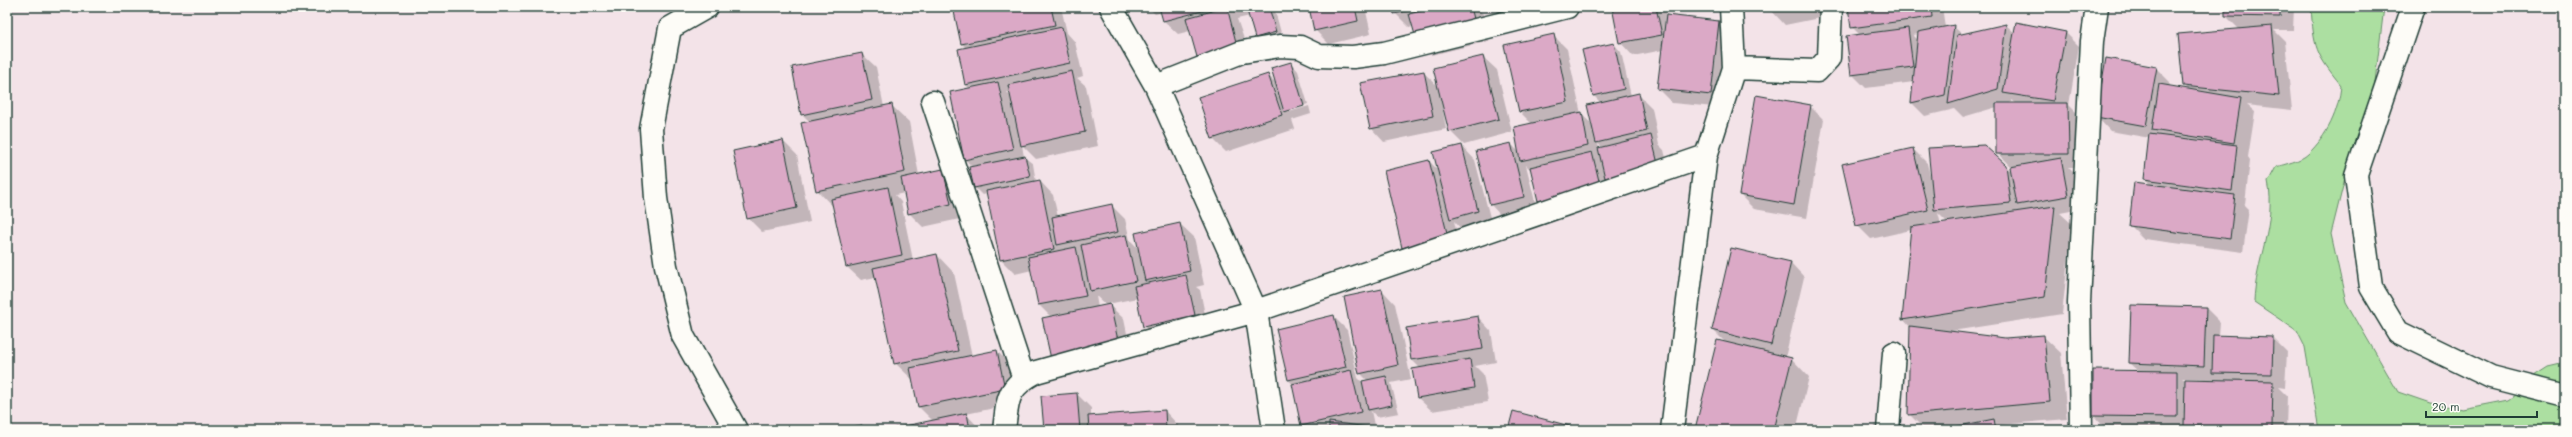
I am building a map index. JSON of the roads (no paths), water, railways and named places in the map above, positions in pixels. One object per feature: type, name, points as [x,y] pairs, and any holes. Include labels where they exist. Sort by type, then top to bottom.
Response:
[{"type":"street","points":[[707,7],[670,28],[651,129],[666,266],[683,336],[736,430]]},
{"type":"street","points":[[1111,7],[1156,86],[1256,311],[1274,430]]},
{"type":"street","points":[[1156,86],[1242,52],[1280,46],[1300,47],[1319,56],[1353,57],[1392,51],[1567,7]]},
{"type":"street","points":[[1672,430],[1706,156],[1734,68],[1731,7]]},
{"type":"street","points":[[1734,68],[1817,71],[1829,58],[1831,7]]},
{"type":"street","points":[[2082,430],[2079,303],[2092,41],[2096,7]]},
{"type":"street","points":[[2413,7],[2356,175],[2371,287],[2398,332],[2491,377],[2565,396]]},
{"type":"street","points":[[934,102],[1024,379]]},
{"type":"street","points":[[1004,430],[1008,397],[1015,386],[1036,372],[1256,311],[1706,156]]},
{"type":"street","points":[[1888,430],[1894,352]]}]
